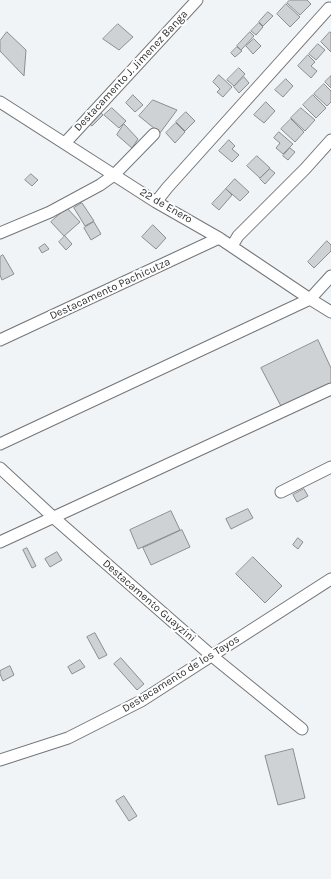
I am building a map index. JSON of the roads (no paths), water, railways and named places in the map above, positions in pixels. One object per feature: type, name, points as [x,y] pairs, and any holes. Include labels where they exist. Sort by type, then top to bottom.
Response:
[{"type":"street","name":"Destacamento J. Jimenez Banga","points":[[65,143],[197,0]]},
{"type":"street","points":[[156,202],[329,8]]},
{"type":"street","name":"22 de Enero","points":[[0,102],[156,202],[220,238],[331,312]]},
{"type":"street","points":[[0,233],[50,212],[100,185],[114,175],[154,134]]},
{"type":"street","points":[[232,246],[238,236],[305,169],[331,140]]},
{"type":"street","name":"Destacamento Pachicutza","points":[[0,340],[220,238]]},
{"type":"street","points":[[0,444],[310,299],[331,276]]},
{"type":"street","points":[[0,542],[331,389]]},
{"type":"street","points":[[281,492],[331,467]]},
{"type":"street","name":"Destacamento Guayzini","points":[[0,468],[53,517],[212,656],[302,729]]},
{"type":"street","name":"Destacamento de los Tayos","points":[[0,760],[68,738],[141,701],[331,579]]}]
